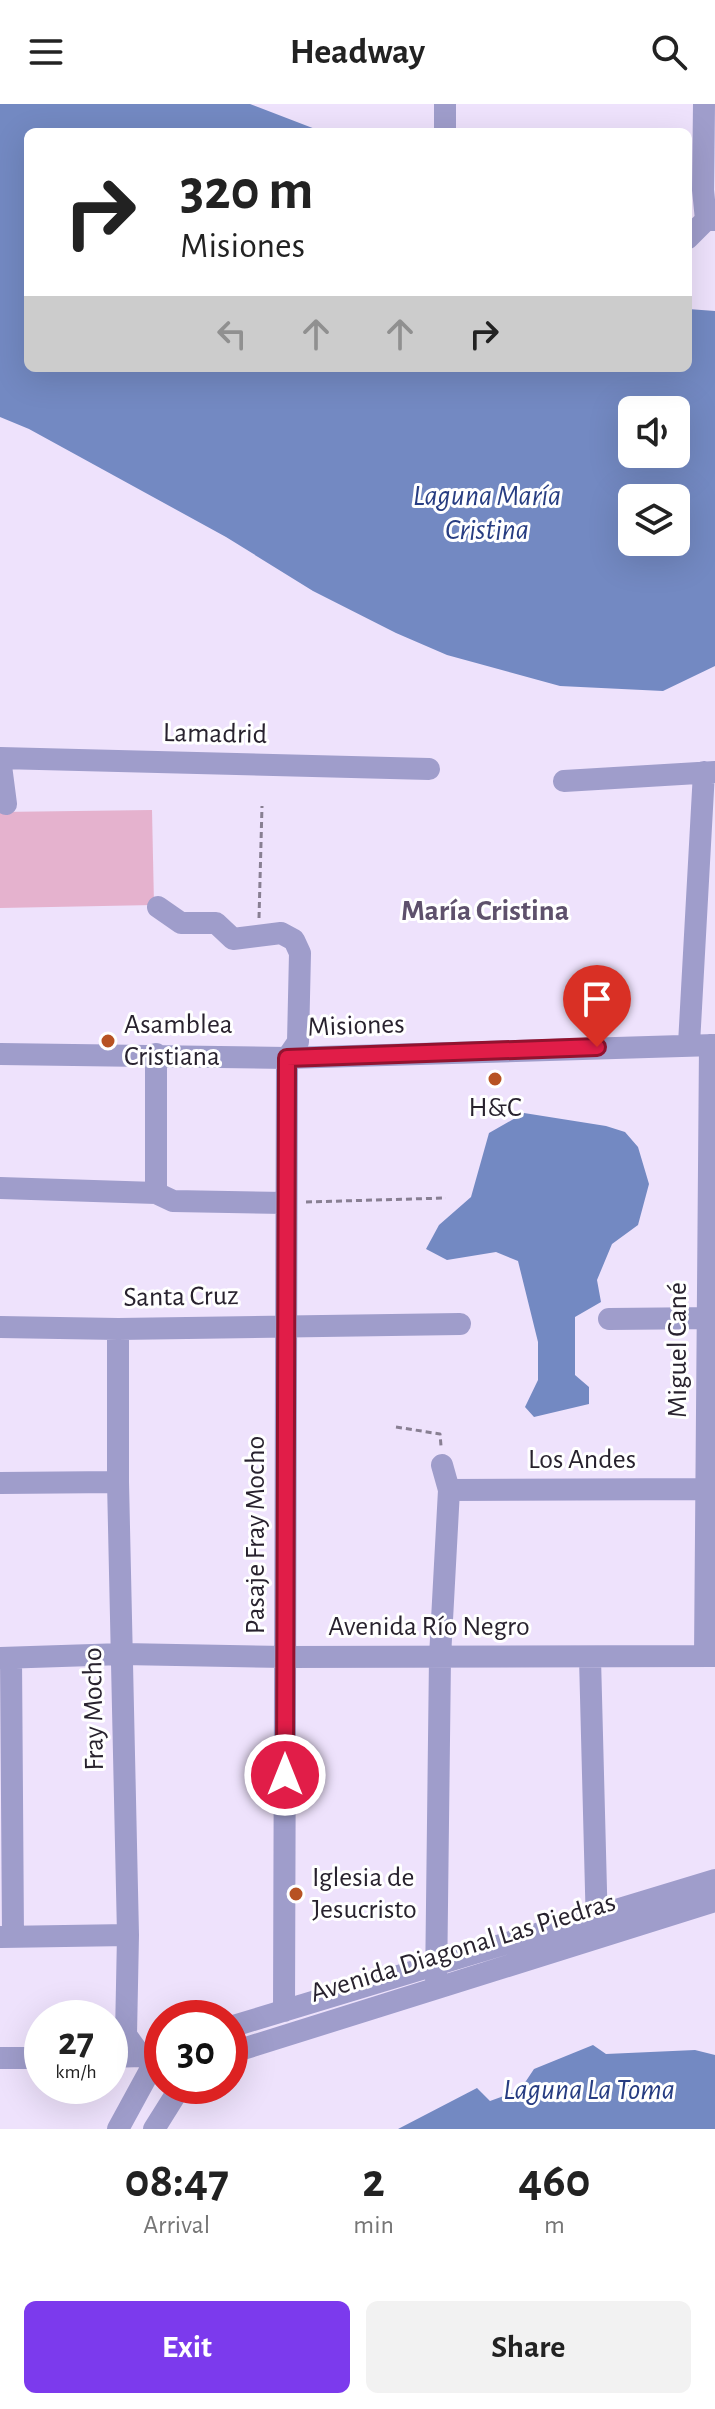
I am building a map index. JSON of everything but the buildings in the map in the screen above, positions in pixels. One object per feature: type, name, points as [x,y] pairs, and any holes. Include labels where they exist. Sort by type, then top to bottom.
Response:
[{"type":"street","points":[[445,104],[445,128]]},
{"type":"street","points":[[692,235],[711,220],[696,191],[704,104]]},
{"type":"street","points":[[0,758],[6,804]]},
{"type":"street","name":"Lamadrid","points":[[0,758],[429,769]]},
{"type":"street","points":[[564,781],[710,772]]},
{"type":"street","name":"Miguel Cané","points":[[710,772],[705,1044],[712,1165],[710,1656]]},
{"type":"street","points":[[158,907],[181,923],[216,923],[233,939],[258,937]]},
{"type":"street","name":"Pasaje Fray Mocho","points":[[258,937],[281,933],[294,940],[300,953],[298,1042],[287,1058],[284,2011]]},
{"type":"street","name":"Misiones","points":[[0,1054],[287,1058],[705,1044]]},
{"type":"street","points":[[156,1054],[156,1193]]},
{"type":"street","points":[[0,1188],[156,1193],[173,1201],[286,1203]]},
{"type":"street","points":[[609,1319],[712,1318]]},
{"type":"street","name":"Santa Cruz","points":[[0,1327],[118,1329],[285,1324],[460,1324]]},
{"type":"street","name":"Fray Mocho","points":[[118,1329],[118,1482],[128,1935],[126,2035],[144,2052]]},
{"type":"street","points":[[436,1977],[440,1657],[449,1490],[442,1465]]},
{"type":"street","points":[[0,1483],[118,1482]]},
{"type":"street","name":"Los Andes","points":[[449,1490],[712,1489]]},
{"type":"street","name":"Avenida Río Negro","points":[[5,1658],[123,1654],[286,1657],[710,1656]]},
{"type":"street","points":[[5,1658],[7,1936],[128,1935]]},
{"type":"street","points":[[590,1658],[597,1926]]},
{"type":"street","name":"Avenida Diagonal Las Piedras","points":[[248,2046],[436,1977],[597,1926],[715,1880]]},
{"type":"street","name":"Avenida Diagonal Las Piedras","points":[[597,1926],[715,1901]]},
{"type":"street","name":"Avenida Diagonal Las Piedras","points":[[248,2022],[436,1977]]},
{"type":"street","points":[[0,2058],[24,2058]]},
{"type":"street","points":[[118,2129],[144,2082]]},
{"type":"street","points":[[154,2129],[168,2104]]},
{"type":"path","points":[[258,937],[262,806]]},
{"type":"path","points":[[286,1203],[446,1198]]},
{"type":"path","points":[[396,1427],[440,1434],[442,1465]]},
{"type":"shaded area","points":[[152,810],[154,905],[0,908],[0,812]]},
{"type":"water","name":"Laguna María Cristina","points":[[0,104],[250,104],[313,128],[24,128],[24,372],[692,372],[692,309],[715,311],[715,666],[663,691],[560,686],[447,655],[313,591],[226,537],[29,429],[0,417]]},
{"type":"water","points":[[524,1113],[625,1132],[638,1147],[649,1184],[638,1225],[612,1244],[597,1280],[601,1302],[575,1317],[575,1375],[589,1387],[589,1404],[534,1417],[525,1407],[538,1380],[538,1342],[518,1261],[496,1252],[447,1260],[426,1249],[439,1225],[471,1197],[489,1133]]},
{"type":"water","name":"Laguna La Toma","points":[[593,2045],[606,2054],[695,2050],[715,2055],[715,2129],[398,2129],[477,2088],[490,2101],[520,2090],[534,2069]]},
{"type":"place","name":"Asamblea Cristiana","points":[[108,1041]]},
{"type":"place","name":"H&C","points":[[495,1079]]},
{"type":"place","name":"Iglesia de Jesucristo","points":[[296,1894]]},
{"type":"district","name":"María Cristina","points":[[485,911]]},
{"type":"route","points":[[285,1775],[287,1058],[597,1047]]}]
